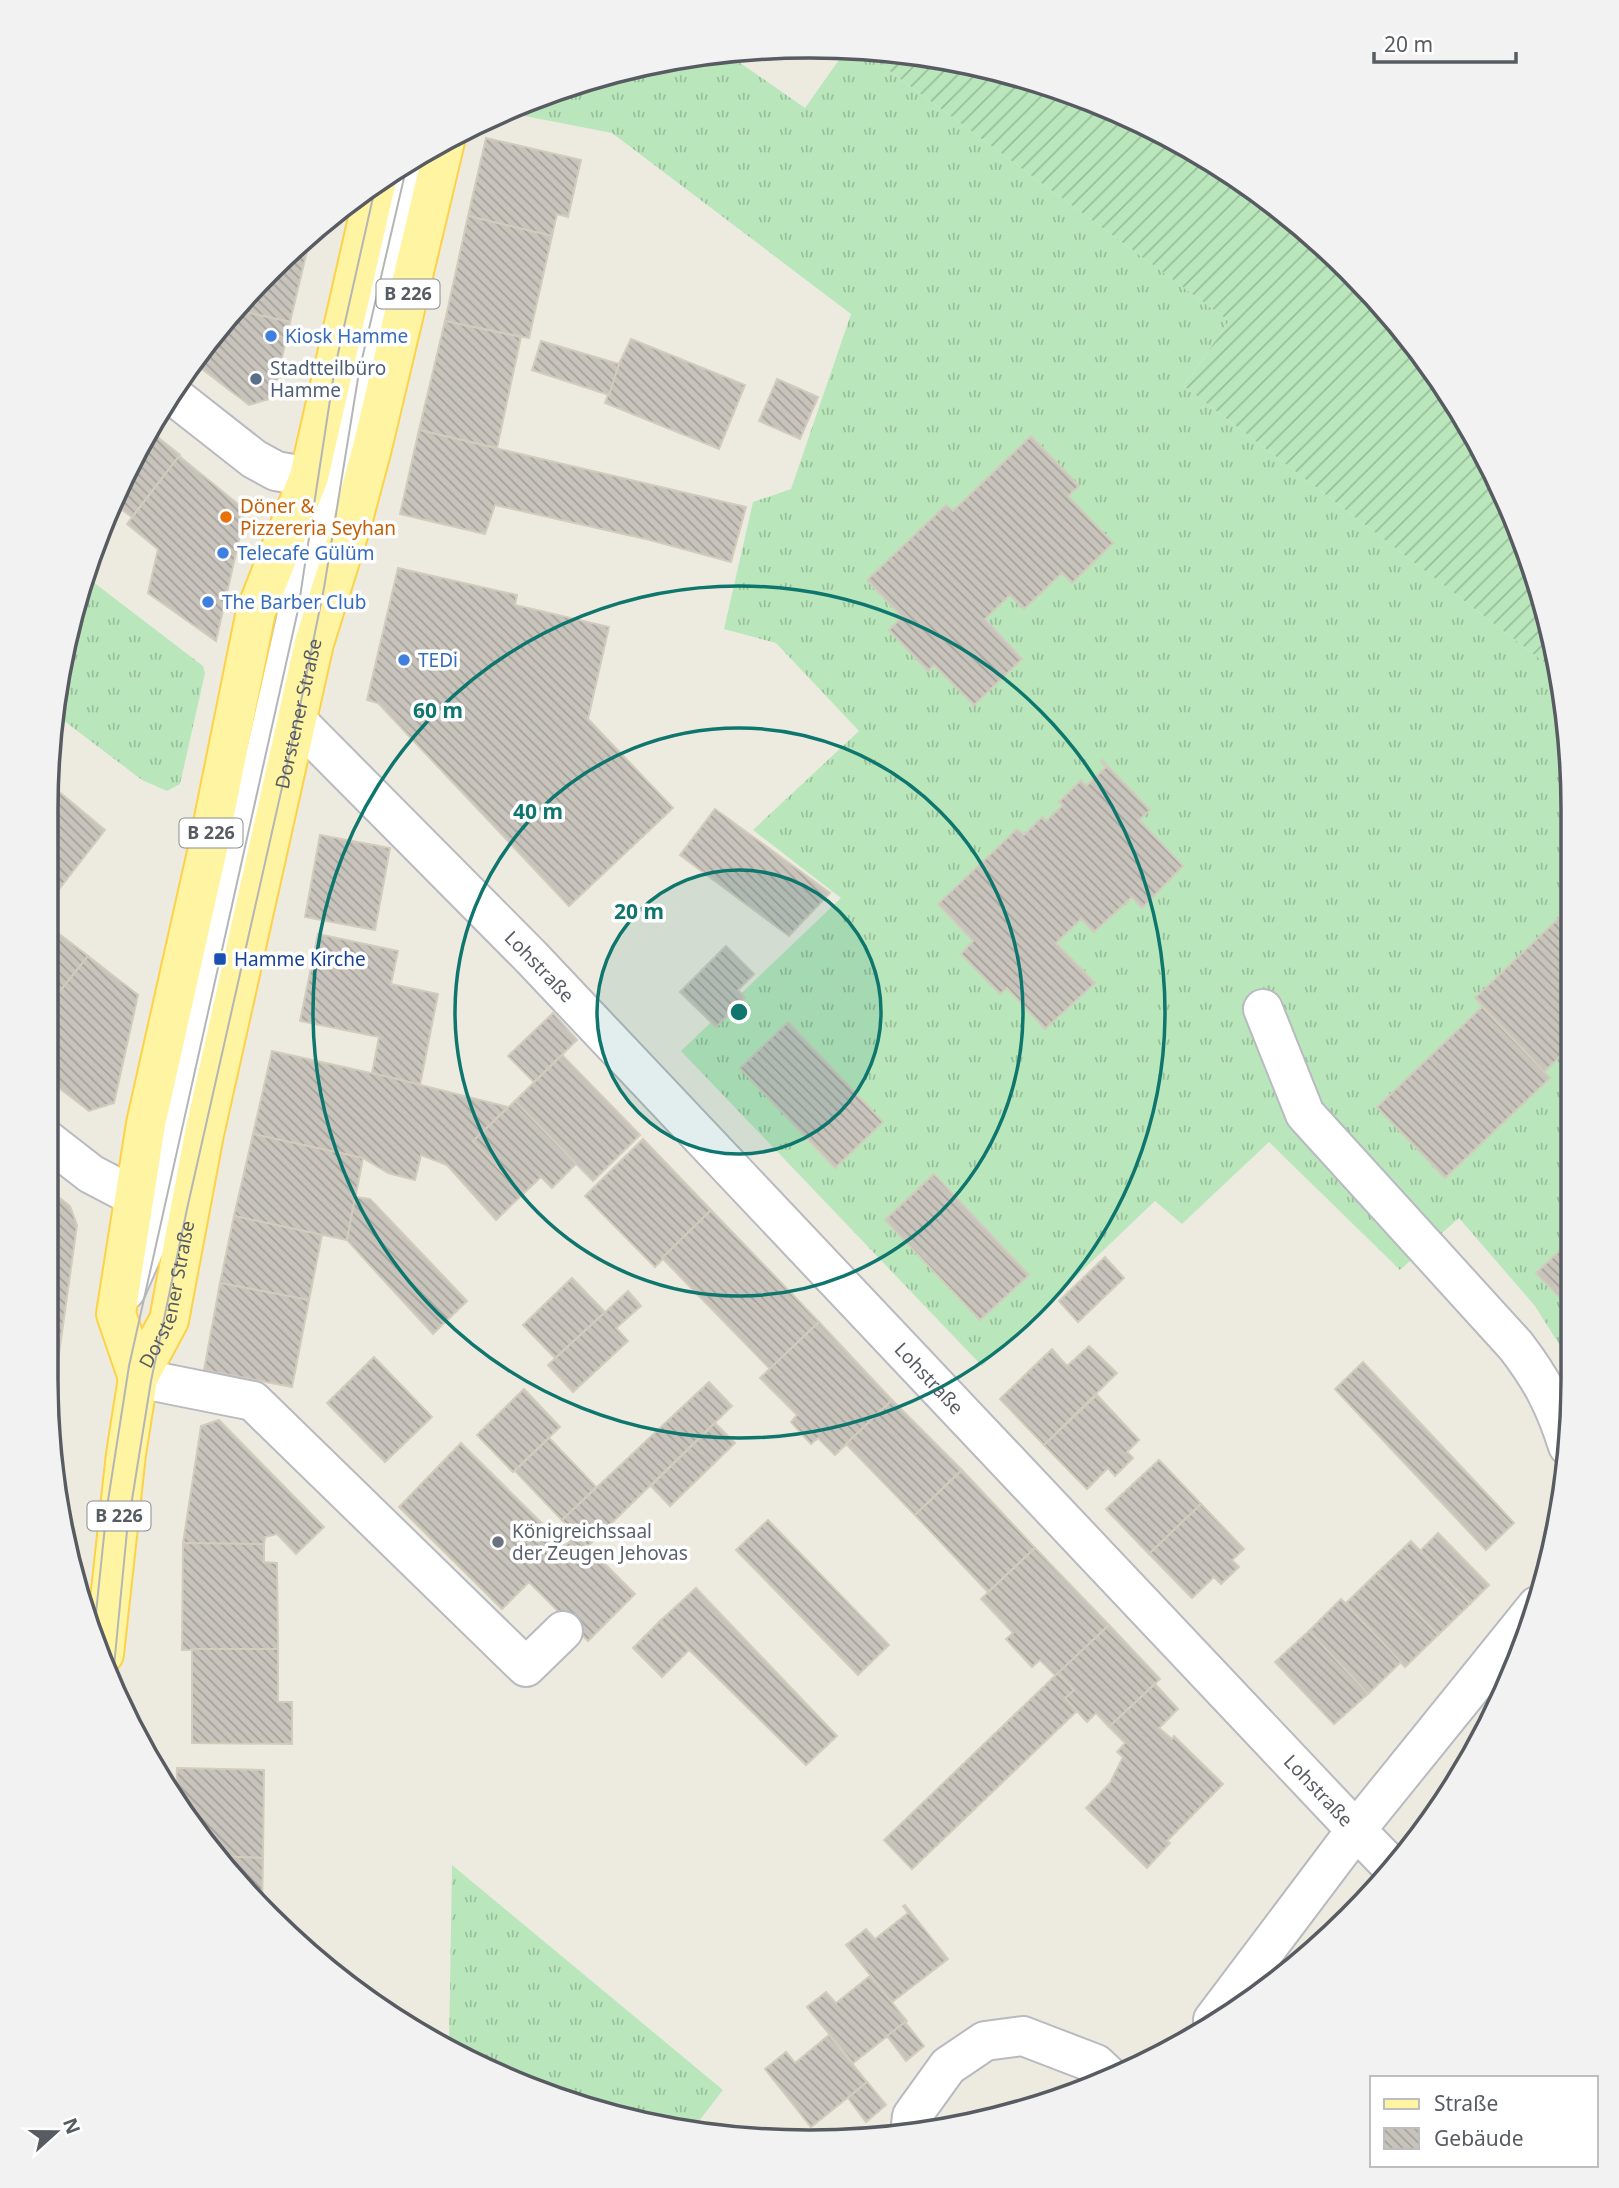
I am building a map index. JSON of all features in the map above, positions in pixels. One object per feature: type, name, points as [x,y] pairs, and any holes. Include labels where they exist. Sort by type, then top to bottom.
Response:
[{"type":"main road","name":"Dorstener Straße","points":[[105,1640],[124,1468],[138,1378],[169,1320],[162,1203],[146,1124],[210,838],[256,611],[342,463],[441,154]]},
{"type":"main road","name":"Dorstener Straße","points":[[138,1378],[116,1314],[162,1203],[297,722],[314,643],[353,519],[342,463],[374,197]]},
{"type":"street","points":[[179,400],[254,459],[276,471],[342,463],[359,372],[404,176]]},
{"type":"street","name":"Lohstraße","points":[[297,722],[532,958],[1356,1830],[1517,1631]]},
{"type":"street","points":[[1263,1009],[1305,1114],[1516,1346],[1540,1378],[1560,1420]]},
{"type":"street","points":[[58,1148],[91,1174],[162,1203]]},
{"type":"street","points":[[138,1378],[253,1401],[526,1667],[563,1631]]},
{"type":"street","points":[[1223,2006],[1356,1830],[1386,1861]]},
{"type":"street","points":[[911,2123],[912,2116],[948,2066],[985,2041],[1023,2036],[1096,2064],[1103,2070]]},
{"type":"green space","points":[[840,59],[876,61],[1229,321],[1184,386],[1547,665],[1560,760],[1561,1347],[1535,1306],[1459,1218],[1400,1270],[1269,1142],[1182,1224],[1155,1201],[982,1366],[681,1051],[841,898],[753,830],[859,731],[776,643],[724,629],[753,502],[791,489],[851,314],[612,133],[521,115],[615,83],[663,72],[738,61],[805,108]]},
{"type":"green space","points":[[876,61],[956,72],[1004,83],[1097,115],[1142,135],[1227,184],[1305,244],[1375,314],[1435,392],[1461,434],[1504,522],[1536,615],[1547,665],[1184,386],[1229,321]]},
{"type":"green space","points":[[93,582],[203,666],[205,673],[180,784],[167,791],[142,780],[63,720],[72,663]]},
{"type":"green space","points":[[452,1865],[723,2090],[698,2122],[663,2116],[568,2090],[522,2073],[449,2038]]},
{"type":"building","points":[[486,138],[581,160],[568,217],[557,214],[552,236],[468,216]]},
{"type":"building","points":[[468,216],[552,236],[529,338],[445,321]]},
{"type":"building","points":[[307,250],[290,322],[246,312]]},
{"type":"building","points":[[246,312],[290,322],[273,398],[249,405],[201,368]]},
{"type":"building","points":[[445,321],[521,337],[497,448],[419,430]]},
{"type":"building","points":[[631,339],[745,385],[719,449],[605,403]]},
{"type":"building","points":[[541,341],[619,364],[609,395],[532,370]]},
{"type":"building","points":[[777,379],[818,397],[800,439],[759,421]]},
{"type":"building","points":[[419,430],[746,507],[731,562],[650,540],[495,505],[485,534],[400,514]]},
{"type":"building","points":[[157,436],[180,455],[132,517],[122,510],[119,514]]},
{"type":"building","points":[[1031,436],[1079,486],[1068,496],[1113,543],[1072,583],[1062,573],[1024,609],[1010,595],[985,619],[1022,659],[973,706],[934,665],[928,671],[889,630],[902,617],[867,580],[946,505],[953,511]]},
{"type":"building","points":[[179,456],[238,504],[244,518],[216,641],[148,593],[158,549],[127,524]]},
{"type":"building","points":[[398,568],[517,595],[515,605],[609,627],[588,719],[673,808],[569,906],[378,703],[367,700]]},
{"type":"building","points":[[1102,760],[1150,810],[1139,820],[1183,866],[1142,908],[1132,897],[1094,932],[1081,919],[1056,943],[1095,983],[1045,1029],[1007,988],[1000,994],[961,954],[973,941],[938,904],[1017,829],[1024,835],[1042,817],[1046,821],[1063,805],[1059,802],[1081,780],[1086,786],[1106,767]]},
{"type":"building","points":[[58,791],[105,830],[58,891]]},
{"type":"building","points":[[715,809],[830,893],[789,936],[680,855]]},
{"type":"building","points":[[320,835],[390,848],[375,930],[305,917]]},
{"type":"building","points":[[1561,918],[1561,1056],[1544,1072],[1475,998]]},
{"type":"building","points":[[58,933],[88,956],[58,990]]},
{"type":"building","points":[[318,934],[398,951],[391,984],[438,994],[420,1085],[372,1073],[379,1037],[300,1021]]},
{"type":"building","points":[[726,946],[754,974],[738,990],[745,998],[716,1027],[680,992]]},
{"type":"building","points":[[88,956],[138,995],[114,1103],[89,1111],[58,1087],[60,991]]},
{"type":"building","points":[[1482,1007],[1550,1078],[1445,1178],[1377,1107]]},
{"type":"building","points":[[553,1013],[577,1040],[534,1082],[508,1056]]},
{"type":"building","points":[[788,1022],[883,1122],[835,1168],[740,1068]]},
{"type":"building","points":[[272,1051],[508,1107],[473,1141],[523,1194],[496,1220],[447,1165],[421,1155],[415,1180],[388,1173],[363,1158],[253,1134]]},
{"type":"building","points":[[562,1055],[640,1135],[593,1181],[515,1101]]},
{"type":"building","points":[[515,1101],[576,1164],[552,1188],[541,1177],[523,1194],[473,1141]]},
{"type":"building","points":[[253,1134],[363,1158],[347,1240],[234,1216]]},
{"type":"building","points":[[643,1139],[711,1210],[655,1267],[585,1196]]},
{"type":"building","points":[[934,1174],[1029,1275],[980,1320],[885,1220]]},
{"type":"building","points":[[58,1196],[70,1206],[77,1225],[59,1354]]},
{"type":"building","points":[[355,1197],[370,1199],[467,1301],[433,1334],[347,1240]]},
{"type":"building","points":[[711,1210],[819,1322],[770,1369],[662,1258]]},
{"type":"building","points":[[234,1216],[322,1235],[309,1300],[220,1283]]},
{"type":"building","points":[[1561,1249],[1561,1299],[1536,1273]]},
{"type":"building","points":[[1105,1257],[1124,1278],[1078,1322],[1059,1301]]},
{"type":"building","points":[[572,1278],[605,1312],[555,1358],[523,1325]]},
{"type":"building","points":[[220,1283],[309,1300],[292,1387],[204,1370]]},
{"type":"building","points":[[628,1291],[641,1306],[616,1328],[628,1341],[573,1392],[548,1365]]},
{"type":"building","points":[[819,1322],[892,1400],[835,1455],[818,1438],[811,1444],[791,1422],[797,1415],[760,1378]]},
{"type":"building","points":[[1089,1346],[1117,1373],[1044,1445],[1000,1399],[1052,1349],[1067,1366]]},
{"type":"building","points":[[374,1357],[432,1417],[385,1462],[327,1403]]},
{"type":"building","points":[[1363,1362],[1514,1523],[1486,1550],[1335,1389]]},
{"type":"building","points":[[709,1382],[732,1406],[588,1546],[562,1520]]},
{"type":"building","points":[[524,1389],[560,1427],[513,1472],[477,1435]]},
{"type":"building","points":[[1097,1395],[1139,1440],[1127,1452],[1133,1458],[1115,1476],[1108,1468],[1087,1489],[1044,1445]]},
{"type":"building","points":[[892,1400],[962,1470],[915,1515],[846,1444]]},
{"type":"building","points":[[219,1420],[324,1527],[296,1554],[277,1534],[265,1537],[264,1544],[183,1543],[201,1426]]},
{"type":"building","points":[[715,1423],[735,1443],[670,1506],[651,1486]]},
{"type":"building","points":[[549,1438],[596,1487],[562,1520],[515,1471]]},
{"type":"building","name":"Königreichssaal der Zeugen Jehovas","points":[[461,1443],[565,1546],[576,1535],[635,1594],[588,1641],[529,1582],[502,1609],[399,1507]]},
{"type":"building","points":[[1159,1460],[1201,1504],[1149,1554],[1106,1509]]},
{"type":"building","points":[[962,1470],[1035,1548],[988,1592],[915,1515]]},
{"type":"building","points":[[1201,1504],[1244,1549],[1232,1560],[1239,1567],[1221,1584],[1214,1577],[1192,1598],[1149,1554]]},
{"type":"building","points":[[768,1520],[889,1645],[858,1675],[736,1550]]},
{"type":"building","points":[[1438,1533],[1489,1585],[1470,1604],[1420,1551]]},
{"type":"building","points":[[1411,1541],[1470,1604],[1438,1635],[1377,1573]]},
{"type":"building","points":[[183,1543],[264,1544],[264,1562],[277,1563],[278,1649],[182,1650]]},
{"type":"building","points":[[1035,1548],[1109,1625],[1056,1676],[1040,1660],[1032,1667],[1006,1639],[1013,1633],[981,1599]]},
{"type":"building","points":[[1377,1573],[1438,1635],[1405,1667],[1345,1604]]},
{"type":"building","points":[[696,1588],[837,1736],[806,1765],[660,1621]]},
{"type":"building","points":[[1341,1599],[1401,1662],[1368,1694],[1309,1631]]},
{"type":"building","points":[[660,1621],[689,1650],[662,1677],[633,1648]]},
{"type":"building","points":[[1109,1625],[1160,1679],[1109,1727],[1096,1713],[1087,1722],[1065,1698],[1074,1690],[1058,1673]]},
{"type":"building","points":[[1309,1631],[1368,1694],[1334,1724],[1275,1662]]},
{"type":"building","points":[[192,1649],[278,1649],[278,1702],[292,1702],[292,1744],[192,1743]]},
{"type":"building","points":[[1058,1673],[1074,1690],[1065,1698],[1077,1711],[912,1869],[884,1840]]},
{"type":"building","points":[[1155,1684],[1178,1709],[1159,1728],[1172,1739],[1174,1736],[1223,1784],[1167,1841],[1170,1843],[1147,1868],[1086,1808],[1110,1783],[1123,1757],[1117,1752],[1125,1743],[1109,1727]]},
{"type":"building","points":[[177,1768],[264,1770],[263,1858],[230,1857],[177,1784]]},
{"type":"building","points":[[230,1857],[263,1858],[262,1893]]},
{"type":"building","points":[[905,1905],[948,1959],[892,2002],[846,1945],[866,1929],[875,1939],[908,1913],[903,1906]]},
{"type":"building","points":[[870,1976],[907,2021],[853,2063],[807,2007],[826,1992],[836,2003]]},
{"type":"building","points":[[905,2022],[924,2046],[906,2061],[887,2036]]},
{"type":"building","points":[[829,2035],[867,2082],[811,2127],[765,2069],[786,2052],[795,2063]]},
{"type":"building","points":[[867,2082],[886,2105],[866,2122],[848,2098]]},
{"type":"tram line","points":[[114,1664],[127,1531],[151,1381],[297,721],[324,588],[359,372],[404,176]]},
{"type":"tram line","points":[[96,1613],[107,1507],[129,1366],[298,610],[335,367],[373,198]]},
{"type":"place","name":"Kiosk Hamme","points":[[271,336]]},
{"type":"place","name":"Stadtteilbüro Hamme","points":[[256,379]]},
{"type":"place","name":"Döner & Pizzereria Seyhan","points":[[226,517]]},
{"type":"place","name":"Telecafe Gülüm","points":[[223,553]]},
{"type":"place","name":"The Barber Club","points":[[208,602]]},
{"type":"place","name":"TEDi","points":[[404,660]]},
{"type":"place","name":"Hamme Kirche","points":[[220,959]]},
{"type":"place","name":"Königreichssaal der Zeugen Jehovas","points":[[498,1542]]}]
